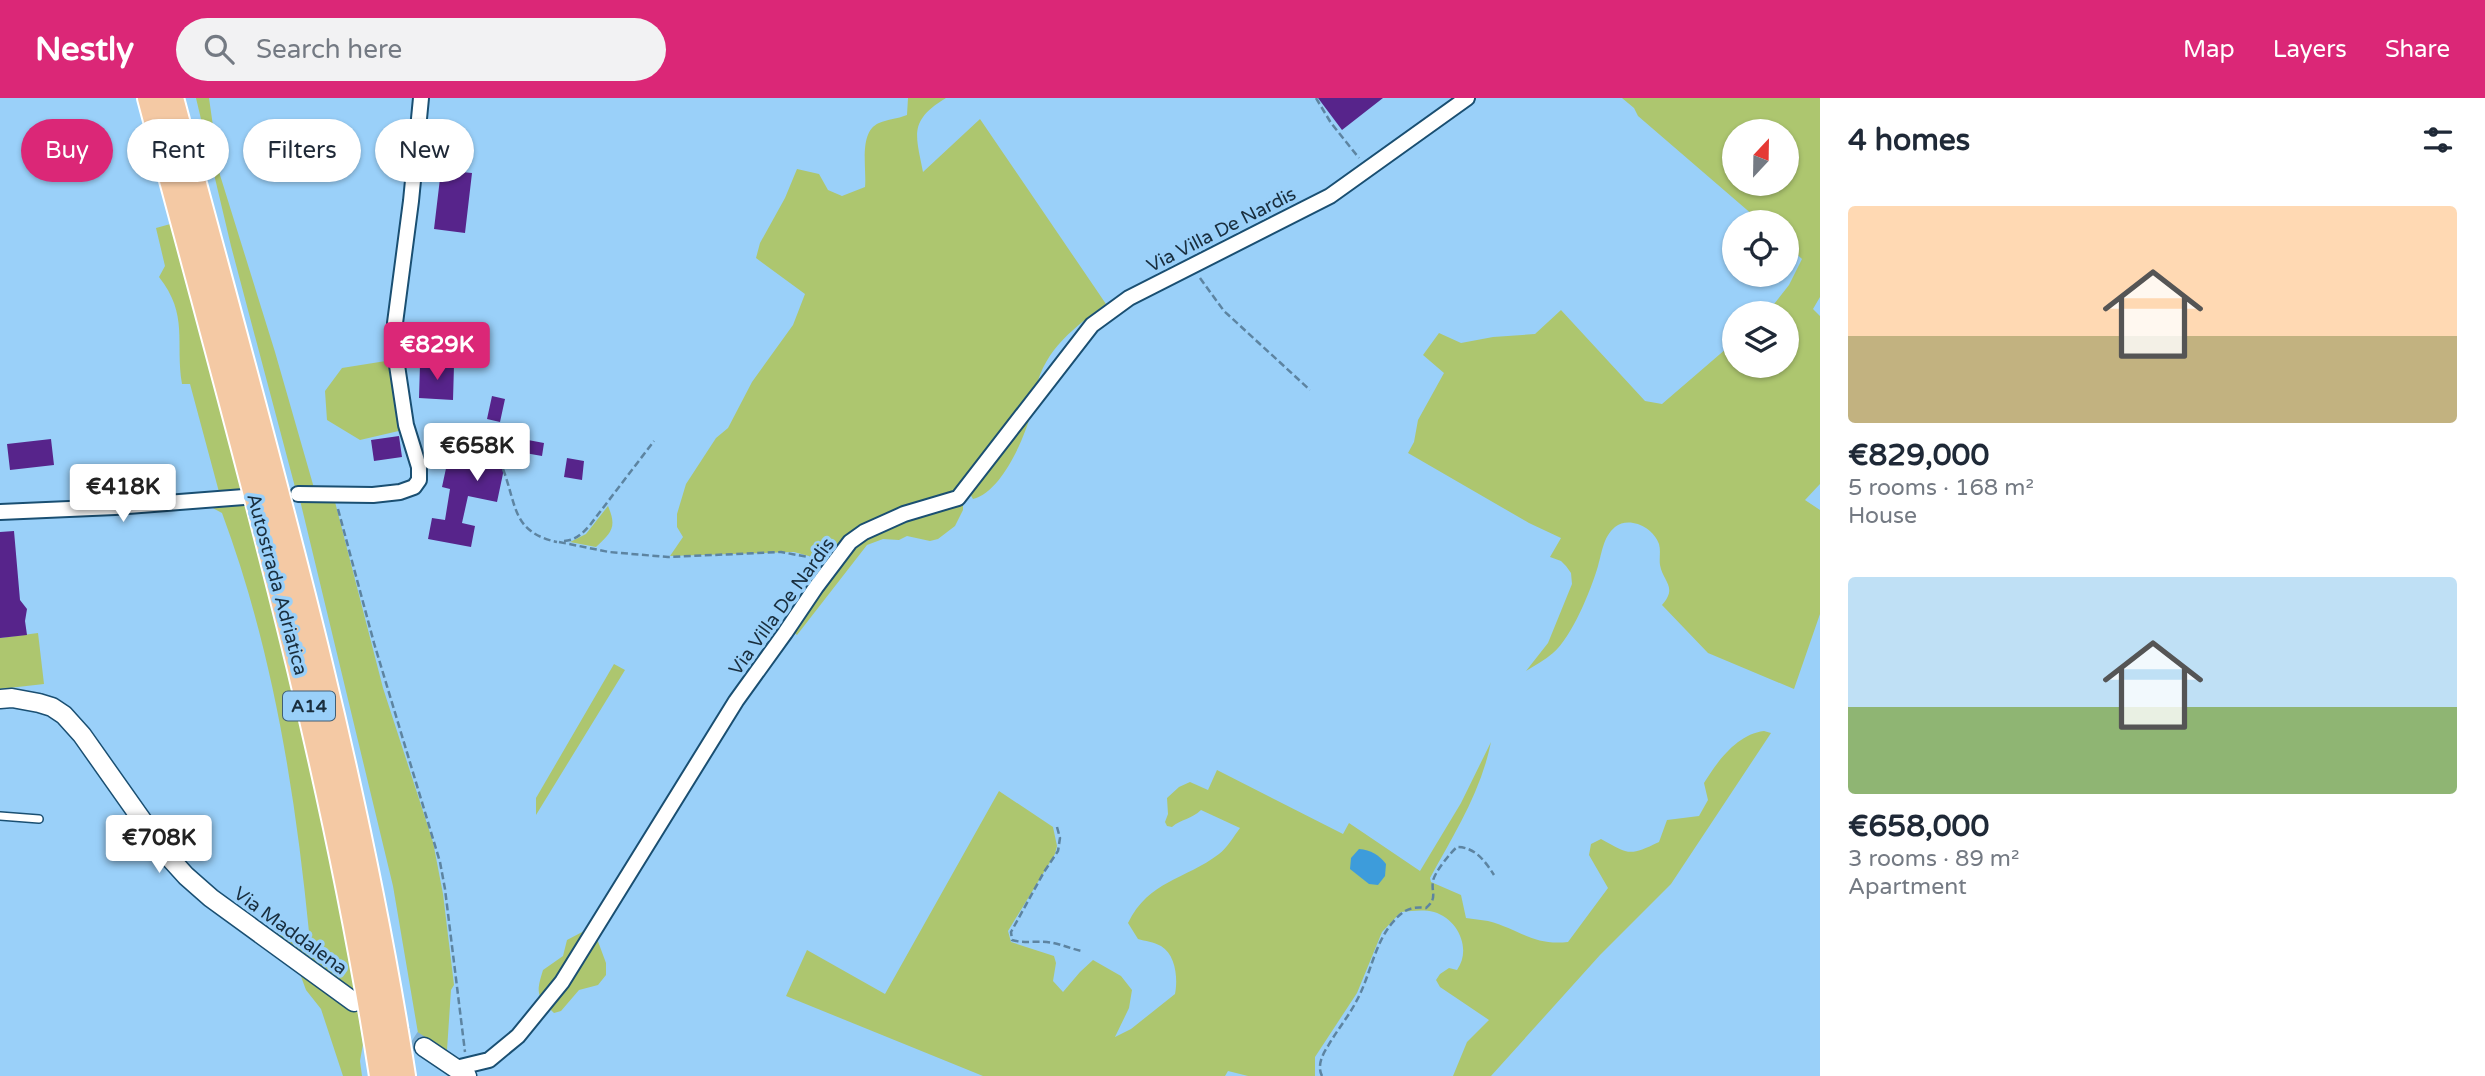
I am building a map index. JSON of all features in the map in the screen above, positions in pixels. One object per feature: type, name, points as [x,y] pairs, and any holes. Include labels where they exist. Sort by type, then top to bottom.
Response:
[{"type":"highway","name":"Autostrada Adriatica","points":[[150,98],[162,119]]},
{"type":"highway","name":"Autostrada Adriatica","points":[[170,119],[172,98]]},
{"type":"highway","name":"Autostrada Adriatica","points":[[181,182],[317,738],[353,902],[382,1076]]},
{"type":"highway","name":"Autostrada Adriatica","points":[[183,182],[328,694],[370,886],[403,1076]]},
{"type":"street","points":[[298,495],[373,495],[400,492],[414,487],[419,480],[419,467],[406,425],[394,352],[421,98]]},
{"type":"street","name":"Via Villa De Nardis","points":[[465,1070],[489,1060],[518,1036],[562,982],[736,701],[850,542],[864,532],[904,514],[958,498],[1092,325],[1129,298],[1329,196],[1467,98]]},
{"type":"street","points":[[0,512],[244,497]]},
{"type":"street","name":"Via Maddalena","points":[[0,699],[12,698],[39,703],[64,715],[82,735],[166,854],[186,876],[211,898],[354,1002]]},
{"type":"street","points":[[424,1047],[465,1070]]},
{"type":"lane","points":[[0,816],[39,819]]},
{"type":"path","points":[[1316,98],[1331,123],[1367,168]]},
{"type":"path","points":[[1191,266],[1224,311],[1310,390]]},
{"type":"path","points":[[559,542],[581,535],[654,441]]},
{"type":"path","points":[[503,469],[522,522],[531,533],[542,538],[609,552],[668,557],[780,552],[813,557],[833,564]]},
{"type":"path","points":[[337,495],[341,526],[370,630],[440,862],[458,987],[465,1070]]},
{"type":"path","points":[[1057,827],[1060,838],[1058,851],[1011,932],[1012,940],[1055,943],[1082,951]]},
{"type":"path","points":[[1322,1076],[1319,1071],[1320,1061],[1357,1000],[1381,939],[1406,909],[1415,906],[1426,908],[1432,903],[1433,881],[1451,852],[1457,847],[1470,849],[1486,863],[1494,876]]},
{"type":"green space","points":[[196,98],[209,98],[212,119],[201,119]]},
{"type":"green space","points":[[908,98],[946,98],[925,114],[920,122],[917,138],[923,172],[980,119],[1106,304],[1073,330],[1054,350],[1040,374],[1036,388],[955,490],[938,499],[900,509],[831,562],[794,552],[670,556],[683,537],[677,527],[677,514],[686,484],[716,438],[728,428],[752,382],[793,325],[805,294],[756,258],[760,243],[785,198],[797,169],[819,174],[828,190],[842,196],[865,187],[868,134],[879,123],[907,115]]},
{"type":"green space","points":[[1622,98],[1820,98],[1820,297],[1813,309],[1820,316],[1820,484],[1805,500],[1820,510],[1820,614],[1794,689],[1708,653],[1662,605],[1667,599],[1669,589],[1660,565],[1659,544],[1646,528],[1633,523],[1621,524],[1608,535],[1586,600],[1574,625],[1553,653],[1526,671],[1548,643],[1572,584],[1571,573],[1566,566],[1550,557],[1561,538],[1529,523],[1408,453],[1414,442],[1418,420],[1444,373],[1423,355],[1439,333],[1461,343],[1535,334],[1561,310],[1645,401],[1662,404],[1722,352],[1722,378],[1799,378],[1799,301],[1776,301],[1787,287],[1799,287],[1799,265],[1802,259],[1799,256],[1799,210],[1747,210],[1731,196],[1799,196],[1799,119],[1722,119],[1722,188],[1638,116],[1634,108]]},
{"type":"green space","points":[[216,182],[222,182],[314,488],[295,487]]},
{"type":"green space","points":[[174,223],[243,490],[219,492],[190,384],[182,384],[178,316],[159,277],[165,266],[156,228]]},
{"type":"green space","points":[[392,360],[403,430],[360,440],[327,420],[325,391],[342,368]]},
{"type":"green space","points":[[1032,410],[1018,448],[1003,475],[984,494],[973,499],[969,492]]},
{"type":"green space","points":[[299,496],[334,498],[383,688],[433,842],[443,894],[454,985],[451,990],[447,1050],[422,1040],[418,1033],[393,886]]},
{"type":"green space","points":[[245,502],[314,776],[358,1001],[209,890],[203,880],[281,935],[302,941],[309,932],[289,772],[268,667],[240,564],[222,513],[207,505]]},
{"type":"green space","points":[[963,502],[963,510],[955,526],[938,539],[930,541],[907,536],[899,540],[883,539],[867,545],[797,635],[792,631],[833,570],[859,540],[902,519]]},
{"type":"green space","points":[[608,506],[612,519],[611,529],[596,547],[570,542],[586,534]]},
{"type":"green space","points":[[38,633],[44,684],[0,689],[0,638]]},
{"type":"green space","points":[[614,664],[625,670],[536,815],[536,798]]},
{"type":"green space","points":[[1764,731],[1771,733],[1671,884],[1600,955],[1491,1076],[1453,1076],[1467,1042],[1489,1020],[1440,987],[1436,980],[1440,974],[1449,968],[1457,970],[1463,944],[1450,921],[1434,912],[1418,910],[1401,912],[1382,932],[1357,993],[1315,1057],[1315,1076],[1248,1076],[1228,1071],[1225,1076],[983,1076],[786,996],[807,950],[885,994],[999,791],[1053,827],[1057,846],[1055,854],[1008,931],[1011,942],[1054,956],[1056,963],[1053,981],[1063,992],[1093,960],[1121,976],[1132,990],[1129,1008],[1115,1037],[1131,1029],[1175,994],[1176,988],[1175,968],[1170,955],[1161,946],[1138,939],[1128,923],[1146,898],[1219,854],[1240,828],[1201,810],[1172,827],[1167,826],[1167,798],[1179,787],[1190,782],[1208,790],[1217,770],[1343,834],[1349,823],[1420,871],[1461,803],[1491,742],[1474,795],[1430,878],[1431,882],[1461,895],[1466,918],[1499,924],[1545,942],[1568,942],[1608,888],[1589,855],[1591,844],[1601,839],[1623,850],[1634,852],[1659,842],[1667,820],[1699,816],[1708,800],[1704,783],[1715,766],[1745,737]]},
{"type":"green space","points":[[586,930],[596,936],[606,963],[606,975],[598,985],[579,990],[561,1011],[554,1013],[539,994],[543,970],[563,956],[567,940]]},
{"type":"green space","points":[[299,971],[358,1012],[363,1044],[360,1061],[362,1076],[343,1076],[321,1009],[306,990]]},
{"type":"water","points":[[1359,849],[1367,850],[1386,864],[1385,876],[1378,885],[1369,884],[1350,869],[1351,858]]},
{"type":"building","points":[[1318,98],[1383,98],[1342,130]]},
{"type":"building","points":[[440,182],[471,182],[465,233],[434,229]]},
{"type":"building","points":[[420,364],[454,365],[453,400],[419,398]]},
{"type":"building","points":[[492,396],[505,399],[500,422],[487,419]]},
{"type":"building","points":[[489,424],[513,430],[512,437],[544,443],[542,456],[508,450],[497,502],[468,496],[462,523],[475,526],[471,547],[428,539],[432,518],[445,520],[450,489],[442,487],[448,459],[479,465]]},
{"type":"building","points":[[399,436],[402,457],[374,461],[371,440]]},
{"type":"building","points":[[51,439],[54,465],[10,470],[7,444]]},
{"type":"building","points":[[567,458],[584,461],[582,480],[564,477]]},
{"type":"building","points":[[14,531],[20,600],[27,609],[27,635],[0,638],[0,532]]},
{"type":"tunnel","points":[[390,1025],[424,1047]]}]
